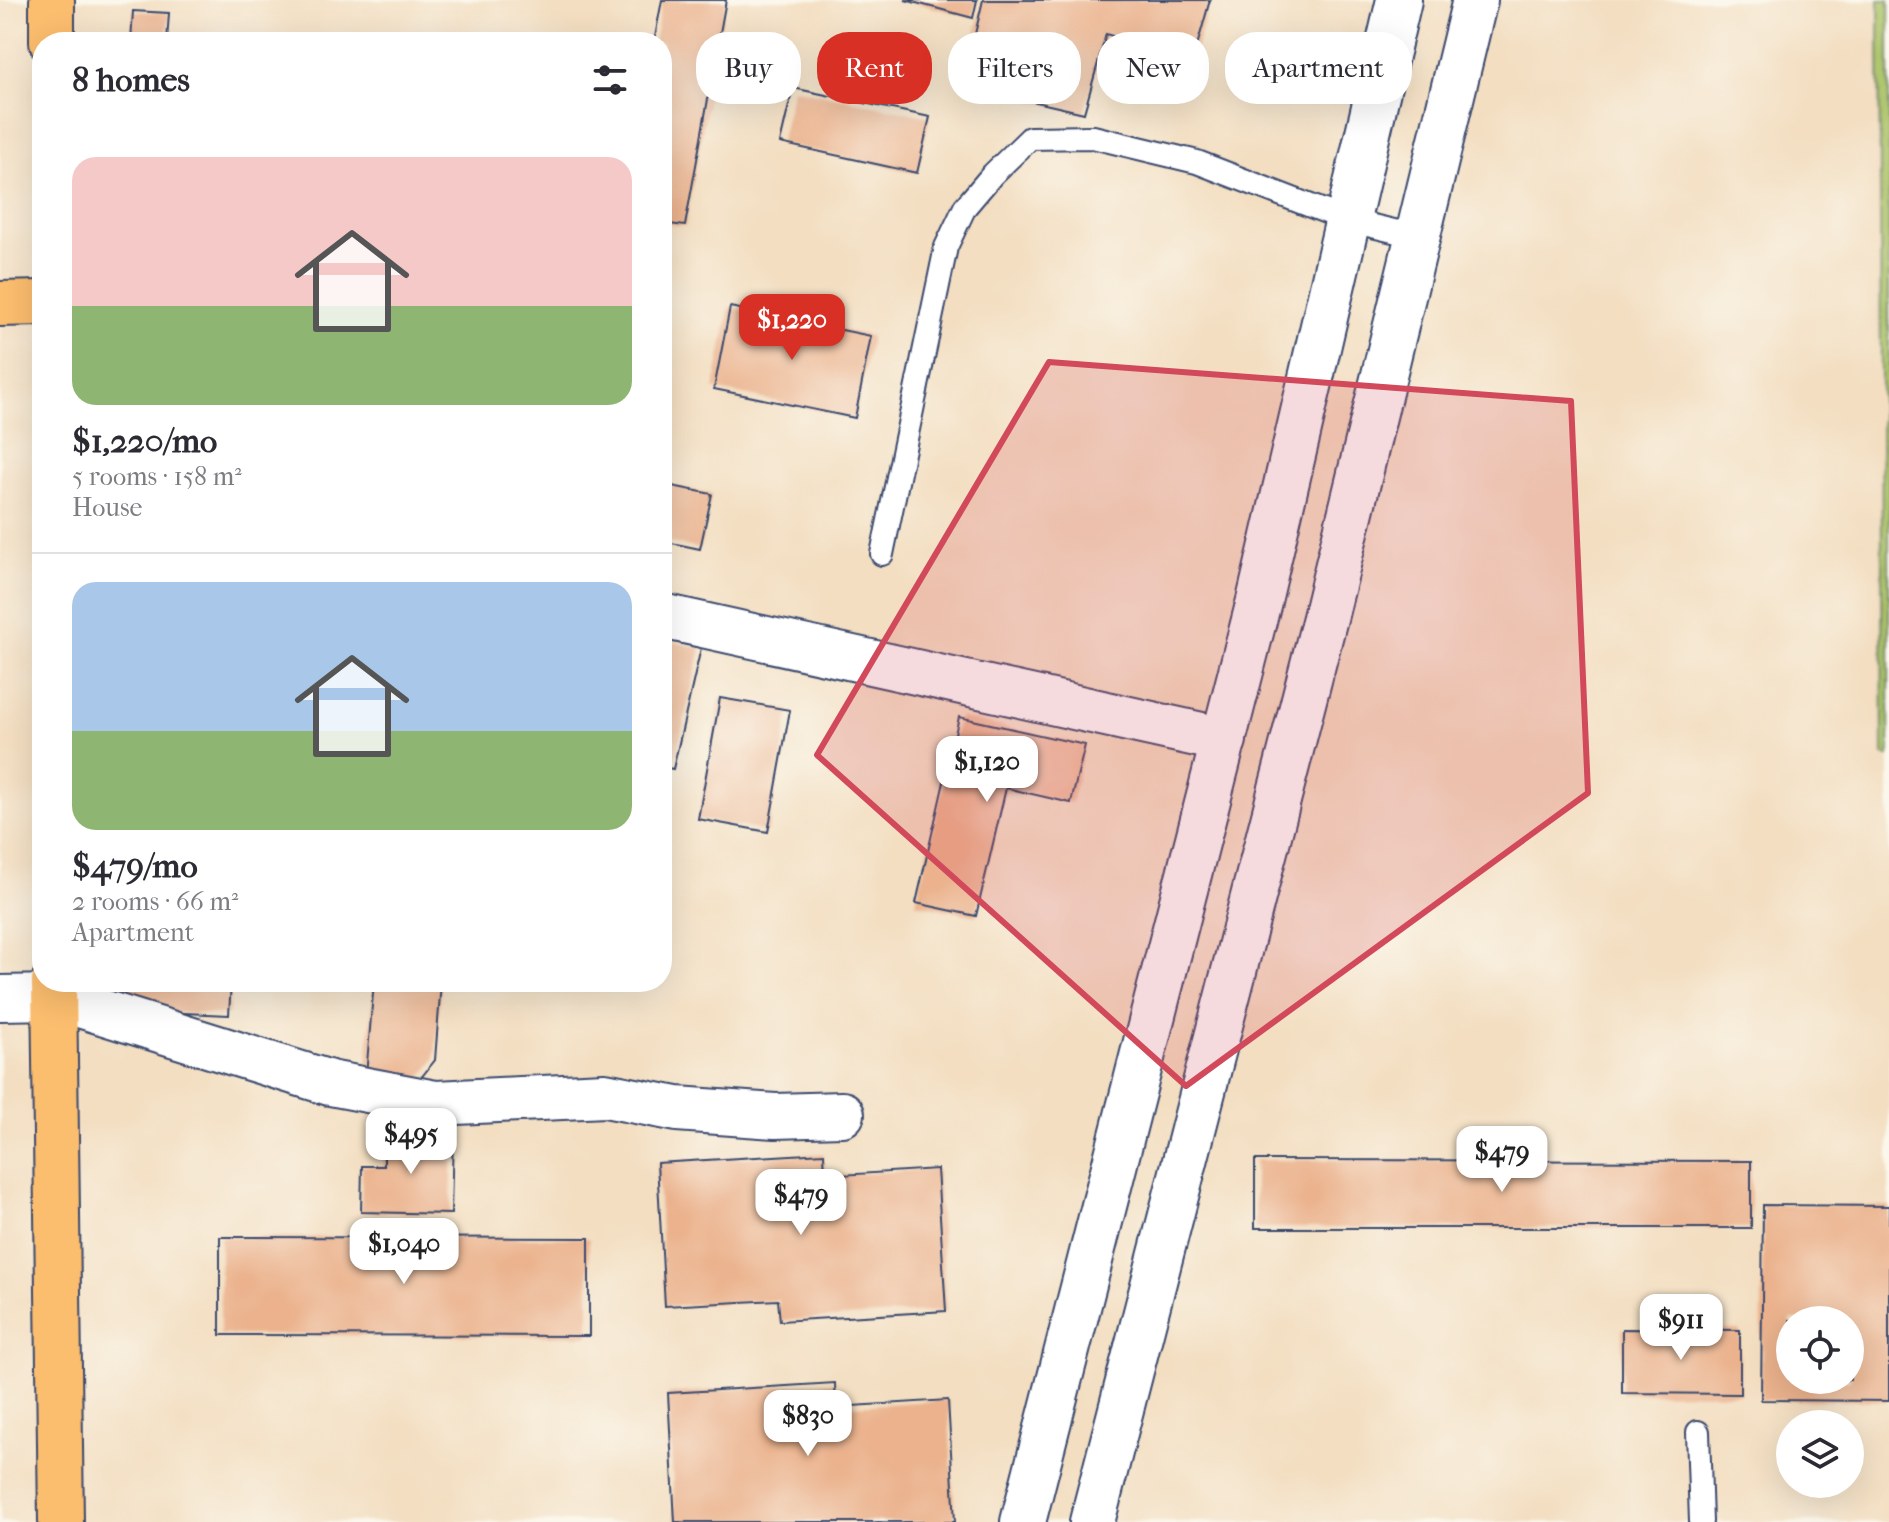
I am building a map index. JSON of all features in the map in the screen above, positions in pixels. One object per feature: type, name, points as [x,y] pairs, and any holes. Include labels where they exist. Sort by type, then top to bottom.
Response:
[{"type":"main road","points":[[52,0],[52,32]]},
{"type":"main road","points":[[0,304],[32,303]]},
{"type":"main road","points":[[54,992],[61,1522]]},
{"type":"street","points":[[1023,1522],[1259,601],[1399,0]]},
{"type":"street","points":[[1092,1522],[1322,629],[1475,0]]},
{"type":"street","points":[[672,618],[1224,740]]},
{"type":"street","points":[[0,998],[40,992]]},
{"type":"street","points":[[60,992],[330,1083],[436,1103],[605,1095],[677,1109],[775,1116],[842,1114]]},
{"type":"lane","points":[[882,554],[946,247],[965,207],[1030,138],[1093,137],[1197,162],[1347,220],[1419,237]]},
{"type":"lane","points":[[1698,1432],[1701,1522]]},
{"type":"highlighted area","points":[[1049,362],[1571,401],[1588,793],[1186,1086],[817,755]]},
{"type":"green space","points":[[1879,0],[1889,0],[1889,756],[1883,755]]},
{"type":"building","points":[[662,0],[726,0],[720,32],[696,32],[696,104],[707,104],[685,226],[672,224],[672,32],[656,32]]},
{"type":"building","points":[[905,0],[977,0],[973,18]]},
{"type":"building","points":[[983,0],[1210,0],[1201,32],[1097,32],[1097,66],[1084,113],[1045,104],[1081,104],[1081,32],[975,32]]},
{"type":"building","points":[[133,11],[169,13],[168,32],[132,32]]},
{"type":"building","points":[[801,90],[817,93],[817,104],[869,104],[930,117],[917,173],[780,143],[789,104],[801,104]]},
{"type":"building","points":[[730,307],[871,336],[855,418],[714,389]]},
{"type":"building","points":[[672,486],[712,494],[700,549],[672,543]]},
{"type":"building","points":[[672,641],[701,648],[672,769]]},
{"type":"building","points":[[720,698],[790,710],[768,832],[698,819]]},
{"type":"building","points":[[959,717],[1085,745],[1071,803],[1006,788],[976,916],[916,903]]},
{"type":"building","points":[[117,992],[230,992],[229,1015],[116,1010]]},
{"type":"building","points":[[373,992],[440,992],[435,1060],[420,1079],[366,1075]]},
{"type":"building","points":[[384,1133],[453,1135],[451,1214],[361,1212],[362,1166],[384,1166]]},
{"type":"building","points":[[824,1153],[825,1176],[937,1169],[946,1311],[780,1321],[778,1300],[665,1306],[657,1163]]},
{"type":"building","points":[[1255,1160],[1751,1161],[1751,1228],[1255,1228]]},
{"type":"building","points":[[1763,1205],[1889,1206],[1889,1401],[1761,1400]]},
{"type":"building","points":[[220,1237],[589,1238],[589,1336],[220,1335]]},
{"type":"building","points":[[1622,1329],[1740,1330],[1740,1394],[1622,1393]]},
{"type":"building","points":[[835,1383],[836,1407],[948,1400],[955,1522],[675,1522],[668,1393]]}]
